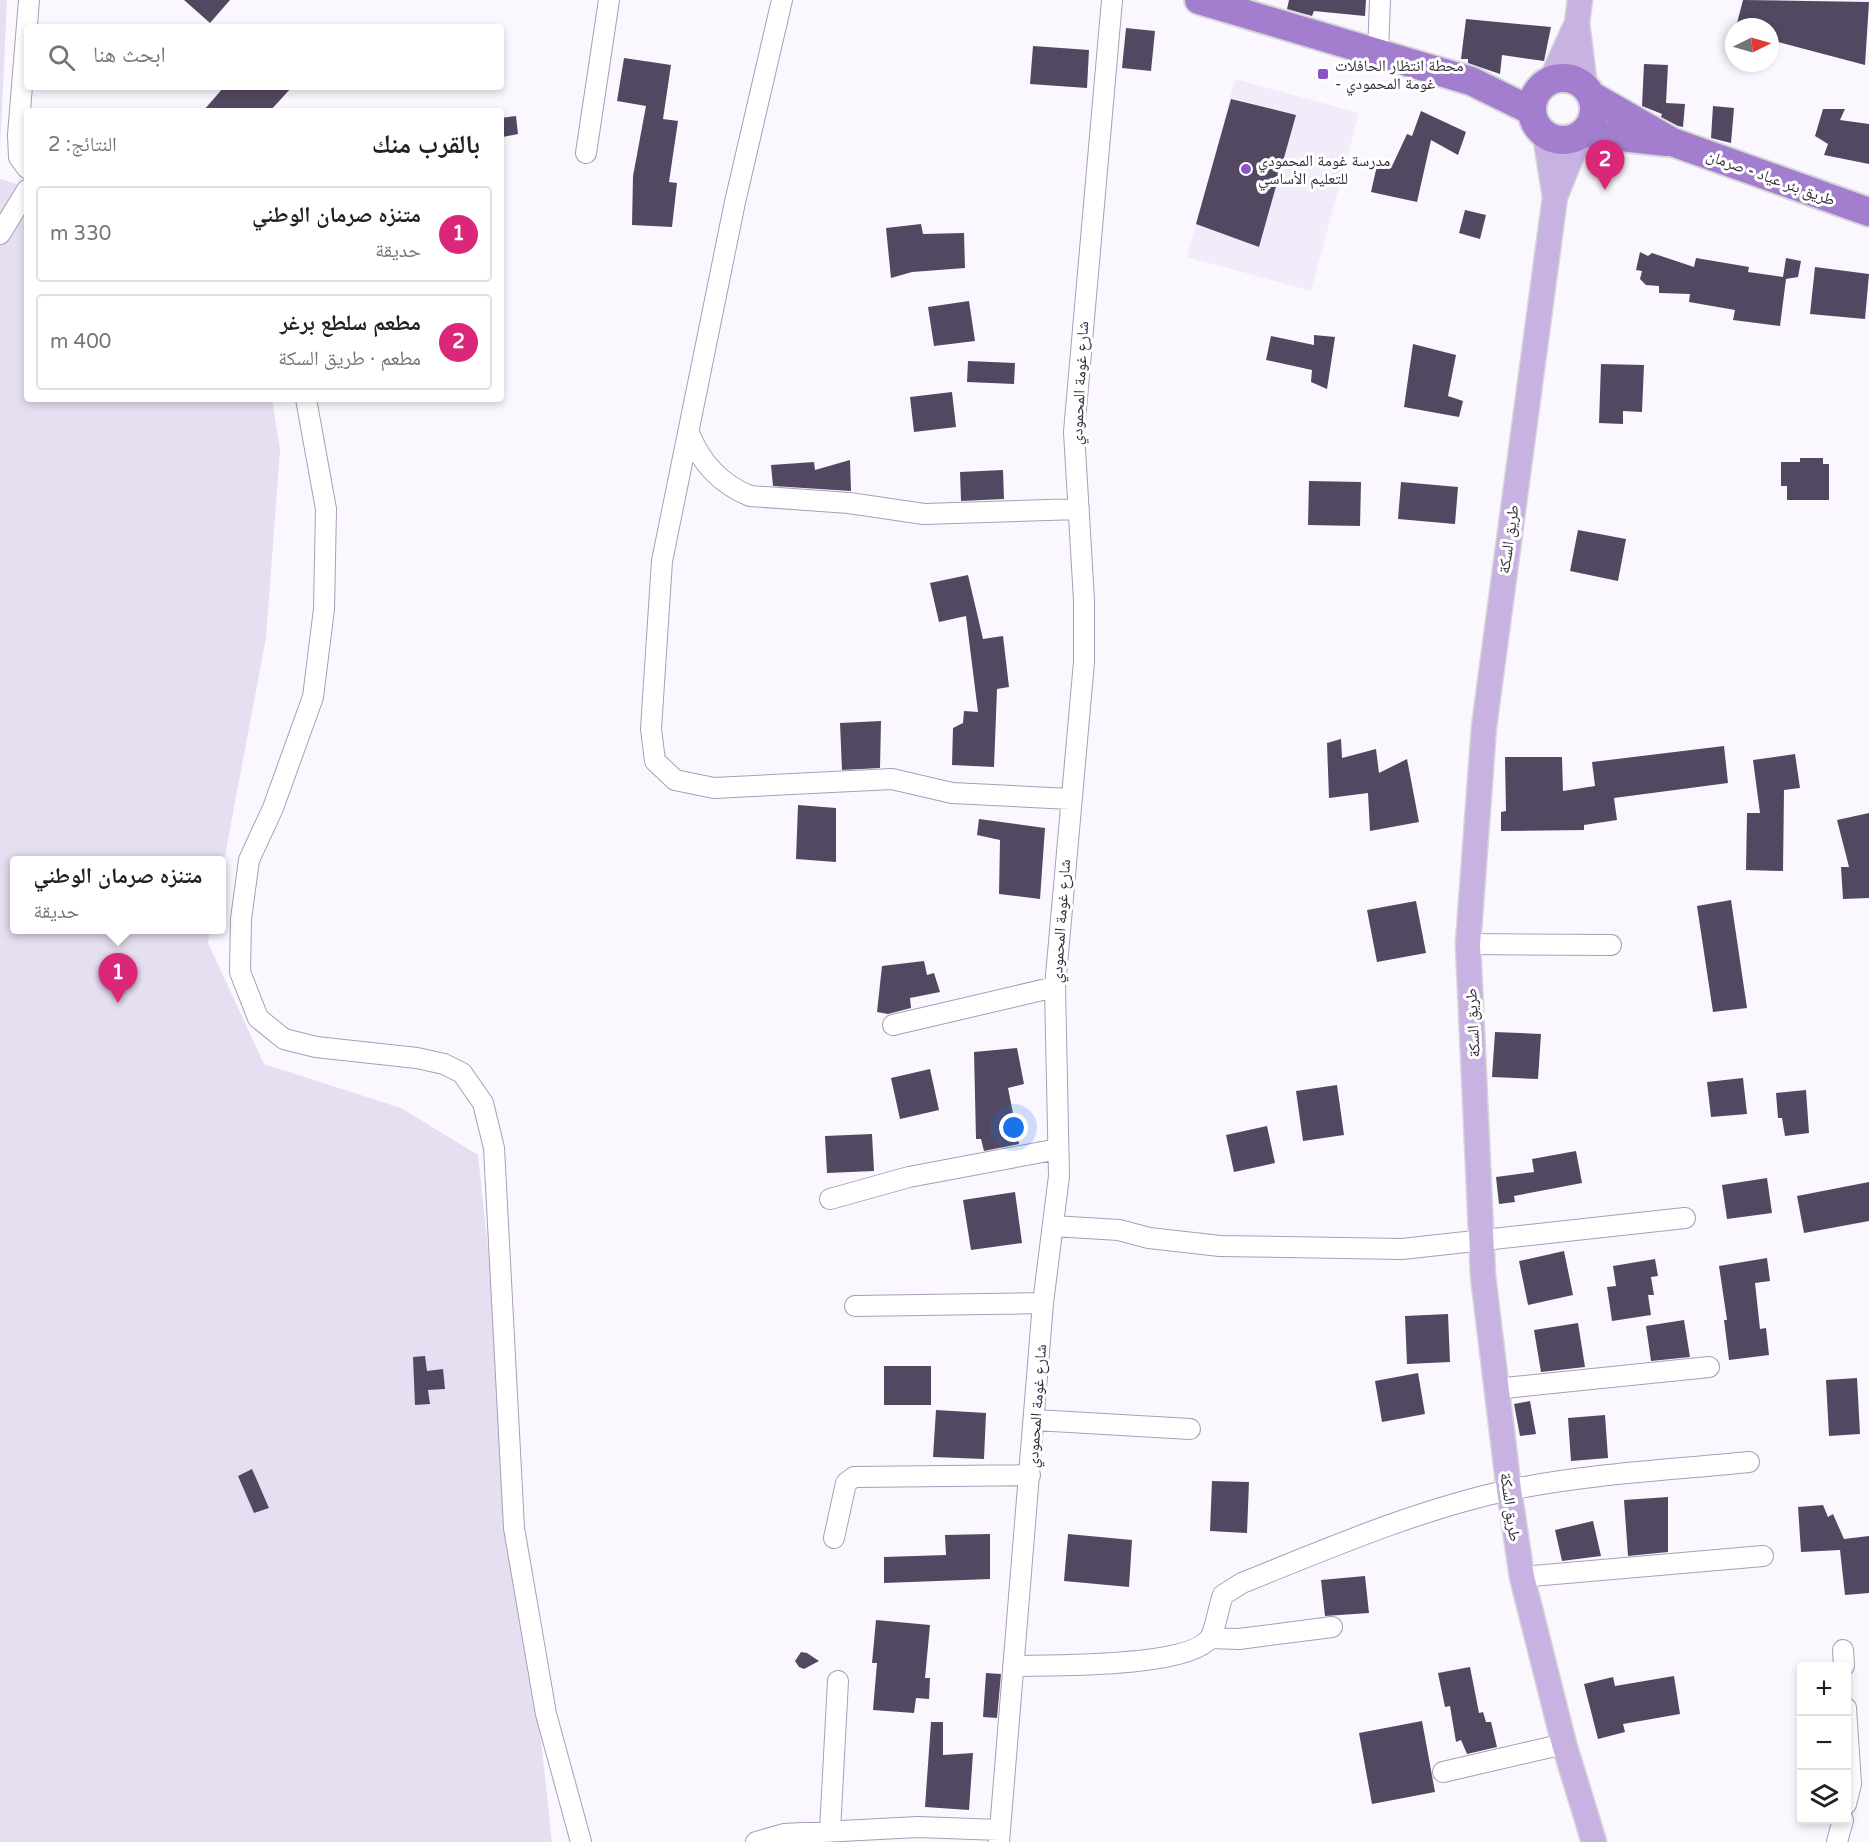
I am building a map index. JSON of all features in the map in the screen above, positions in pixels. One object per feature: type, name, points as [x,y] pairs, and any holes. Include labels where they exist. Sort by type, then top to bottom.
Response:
[{"type":"highway","points":[[1199,0],[1471,81],[1541,92],[1563,77],[1575,80],[1588,91],[1672,142]]},
{"type":"highway","points":[[1582,134],[1593,118],[1588,91]]},
{"type":"highway","points":[[1541,92],[1538,129],[1545,135],[1561,141],[1582,134],[1672,142]]},
{"type":"highway","name":"طريق بئر عياد - صرمان","points":[[1672,142],[1869,212]]},
{"type":"main road","points":[[1579,11],[1588,91]]},
{"type":"main road","points":[[1541,92],[1579,11]]},
{"type":"main road","name":"طريق السكة","points":[[1582,134],[1555,197],[1484,727],[1468,944],[1482,1242],[1495,1389],[1509,1490],[1522,1577],[1564,1744],[1594,1842]]},
{"type":"main road","name":"طريق السكة","points":[[1545,135],[1555,197]]},
{"type":"street","points":[[27,24],[29,0]]},
{"type":"street","points":[[586,153],[609,0]]},
{"type":"street","points":[[782,0],[735,202],[662,561],[651,729],[651,742],[658,767],[675,780],[714,788],[892,779],[942,792],[1070,799]]},
{"type":"street","name":"شارع غومة المحمودي","points":[[1000,1836],[1043,1303],[1059,1176],[1055,987],[1084,662],[1074,432],[1112,0]]},
{"type":"street","points":[[1378,53],[1380,0]]},
{"type":"street","points":[[24,61],[18,135],[19,157],[24,164]]},
{"type":"street","points":[[0,234],[24,195]]},
{"type":"street","points":[[307,402],[326,509],[324,609],[313,697],[273,808],[249,860],[241,919],[240,972],[258,1018],[284,1040],[316,1047],[417,1058],[444,1064],[462,1073],[483,1103],[494,1148],[514,1528],[546,1714],[581,1842]]},
{"type":"street","points":[[689,433],[698,453],[711,471],[735,490],[750,496],[849,503],[924,514],[1078,509]]},
{"type":"street","points":[[1468,944],[1611,945]]},
{"type":"street","points":[[893,1025],[1055,987]]},
{"type":"street","points":[[830,1199],[909,1177],[1058,1149]]},
{"type":"street","points":[[1053,1226],[1119,1230],[1149,1238],[1220,1246],[1402,1249],[1685,1218]]},
{"type":"street","points":[[855,1306],[1043,1303]]},
{"type":"street","points":[[1495,1389],[1709,1367]]},
{"type":"street","points":[[1035,1420],[1190,1429]]},
{"type":"street","points":[[1013,1666],[1133,1662],[1195,1650],[1210,1638],[1223,1594],[1242,1583],[1404,1520],[1509,1490],[1620,1474],[1749,1462]]},
{"type":"street","points":[[834,1538],[846,1483],[854,1477],[1030,1475]]},
{"type":"street","points":[[1522,1577],[1763,1556]]},
{"type":"street","points":[[1210,1638],[1239,1639],[1332,1627]]},
{"type":"street","points":[[830,1831],[838,1681]]},
{"type":"street","points":[[1847,1716],[1850,1770]]},
{"type":"street","points":[[1443,1772],[1564,1744]]},
{"type":"street","points":[[1837,1842],[1842,1824]]},
{"type":"street","points":[[756,1842],[784,1834],[918,1827],[1000,1836]]},
{"type":"shaded area","points":[[0,0],[7,0],[0,150]]},
{"type":"shaded area","points":[[1235,79],[1359,113],[1311,291],[1187,257]]},
{"type":"shaded area","points":[[0,179],[24,186],[24,402],[272,402],[280,450],[266,638],[225,856],[10,856],[10,934],[209,934],[208,943],[264,1064],[401,1108],[478,1155],[552,1842],[0,1842]]},
{"type":"building","points":[[184,0],[230,0],[210,23]]},
{"type":"building","points":[[1289,0],[1366,0],[1365,16],[1314,11],[1312,16],[1287,9]]},
{"type":"building","points":[[1743,0],[1869,2],[1865,65],[1779,42],[1779,18],[1738,18]]},
{"type":"building","points":[[1466,19],[1551,27],[1544,61],[1502,55],[1500,74],[1468,63],[1468,59],[1461,59]]},
{"type":"building","points":[[1126,28],[1155,31],[1151,71],[1122,68]]},
{"type":"building","points":[[1033,46],[1089,50],[1087,88],[1030,84]]},
{"type":"building","points":[[624,58],[671,65],[663,119],[678,121],[669,182],[677,183],[672,227],[632,225],[633,176],[646,106],[617,101]]},
{"type":"building","points":[[1644,64],[1668,65],[1666,103],[1685,104],[1683,127],[1661,117],[1662,114],[1642,106]]},
{"type":"building","points":[[221,90],[289,90],[273,108],[206,108]]},
{"type":"building","name":"مدرسة غومة المحمودي للتعليم الأساسي","points":[[1231,99],[1296,115],[1259,247],[1196,224]]},
{"type":"building","points":[[1713,106],[1734,108],[1731,143],[1711,138]]},
{"type":"building","points":[[1823,109],[1845,109],[1840,120],[1869,124],[1869,164],[1824,155],[1828,144],[1815,136]]},
{"type":"building","points":[[1421,111],[1466,132],[1458,155],[1431,140],[1417,202],[1371,192],[1378,161],[1393,164],[1407,134],[1412,136]]},
{"type":"building","points":[[516,116],[518,134],[504,137],[504,118]]},
{"type":"building","points":[[1465,210],[1486,215],[1480,239],[1459,233]]},
{"type":"building","points":[[921,224],[923,234],[964,233],[965,268],[912,272],[891,278],[886,228]]},
{"type":"building","points":[[1640,252],[1648,256],[1652,253],[1694,267],[1696,258],[1749,267],[1748,272],[1783,277],[1786,258],[1801,261],[1798,277],[1786,279],[1780,326],[1733,320],[1735,310],[1689,302],[1690,294],[1659,293],[1659,286],[1646,285],[1640,279],[1642,271],[1636,270]]},
{"type":"building","points":[[1815,267],[1869,274],[1865,319],[1810,314]]},
{"type":"building","points":[[969,301],[975,341],[934,346],[928,307]]},
{"type":"building","points":[[1314,335],[1335,337],[1327,389],[1311,382],[1312,370],[1266,360],[1271,336],[1314,345]]},
{"type":"building","points":[[1413,344],[1456,355],[1448,396],[1463,401],[1459,417],[1404,407]]},
{"type":"building","points":[[968,361],[1015,363],[1014,384],[967,382]]},
{"type":"building","points":[[1601,364],[1644,365],[1642,412],[1623,411],[1623,424],[1599,423]]},
{"type":"building","points":[[952,392],[956,427],[914,432],[910,397]]},
{"type":"building","points":[[1800,458],[1823,458],[1823,464],[1829,464],[1829,500],[1787,500],[1787,486],[1781,486],[1781,462],[1800,462]]},
{"type":"building","points":[[850,460],[851,491],[773,486],[771,465],[814,462],[815,470]]},
{"type":"building","points":[[1003,470],[1004,499],[961,501],[960,472]]},
{"type":"building","points":[[1309,481],[1361,482],[1360,526],[1308,525]]},
{"type":"building","points":[[1401,482],[1458,487],[1455,524],[1398,519]]},
{"type":"building","points":[[1578,530],[1626,539],[1618,581],[1570,571]]},
{"type":"building","points":[[968,575],[983,639],[1003,636],[1009,687],[997,689],[994,767],[952,765],[953,728],[963,723],[964,711],[978,712],[966,616],[939,622],[930,583]]},
{"type":"building","points":[[881,721],[880,768],[842,770],[840,723]]},
{"type":"building","points":[[1341,739],[1342,758],[1376,749],[1379,773],[1407,759],[1419,822],[1370,831],[1368,793],[1329,798],[1327,743]]},
{"type":"building","points":[[1724,746],[1728,783],[1614,798],[1617,820],[1584,825],[1584,830],[1501,831],[1501,812],[1506,811],[1505,757],[1562,757],[1563,791],[1595,786],[1592,762]]},
{"type":"building","points":[[1795,754],[1800,788],[1784,790],[1783,871],[1746,870],[1747,813],[1760,813],[1753,760]]},
{"type":"building","points":[[798,805],[836,808],[836,862],[796,859]]},
{"type":"building","points":[[1869,813],[1869,898],[1843,899],[1841,867],[1849,867],[1837,820]]},
{"type":"building","points":[[979,819],[1045,828],[1040,899],[999,894],[1000,840],[977,835]]},
{"type":"building","points":[[1731,900],[1747,1008],[1713,1012],[1697,906]]},
{"type":"building","points":[[1416,901],[1426,953],[1377,962],[1367,910]]},
{"type":"building","points":[[924,961],[927,975],[934,973],[940,992],[910,998],[911,1008],[888,1014],[877,1012],[882,966]]},
{"type":"building","points":[[1495,1032],[1541,1034],[1538,1079],[1492,1077]]},
{"type":"building","points":[[1017,1048],[1024,1084],[1008,1088],[1019,1144],[984,1151],[981,1139],[976,1139],[974,1052]]},
{"type":"building","points":[[930,1069],[939,1110],[900,1119],[891,1078]]},
{"type":"building","points":[[1743,1078],[1747,1114],[1711,1117],[1707,1082]]},
{"type":"building","points":[[1337,1085],[1344,1135],[1303,1141],[1296,1091]]},
{"type":"building","points":[[1806,1090],[1809,1133],[1785,1136],[1782,1118],[1778,1118],[1776,1093]]},
{"type":"building","points":[[1267,1126],[1275,1163],[1234,1172],[1226,1135]]},
{"type":"building","points":[[872,1134],[874,1171],[827,1173],[825,1136]]},
{"type":"building","points":[[1576,1151],[1582,1183],[1514,1196],[1515,1202],[1499,1204],[1496,1177],[1534,1172],[1532,1159]]},
{"type":"building","points":[[1767,1178],[1772,1213],[1727,1219],[1722,1185]]},
{"type":"building","points":[[1869,1182],[1869,1221],[1804,1233],[1797,1196]]},
{"type":"building","points":[[1015,1192],[1022,1243],[971,1250],[963,1200]]},
{"type":"building","points":[[1564,1251],[1573,1295],[1528,1305],[1519,1261]]},
{"type":"building","points":[[1767,1258],[1770,1281],[1755,1283],[1760,1329],[1766,1328],[1769,1355],[1729,1360],[1724,1320],[1727,1320],[1719,1266]]},
{"type":"building","points":[[1655,1259],[1658,1276],[1651,1277],[1654,1295],[1648,1295],[1651,1315],[1612,1321],[1607,1287],[1616,1286],[1613,1266]]},
{"type":"building","points":[[1448,1314],[1450,1362],[1407,1364],[1405,1316]]},
{"type":"building","points":[[1684,1320],[1690,1357],[1651,1361],[1646,1326]]},
{"type":"building","points":[[1578,1323],[1585,1367],[1541,1372],[1534,1330]]},
{"type":"building","points":[[425,1356],[427,1371],[443,1369],[445,1389],[428,1390],[430,1404],[415,1405],[413,1357]]},
{"type":"building","points":[[884,1366],[931,1366],[931,1405],[884,1405]]},
{"type":"building","points":[[1418,1373],[1425,1414],[1382,1422],[1375,1381]]},
{"type":"building","points":[[1857,1378],[1860,1434],[1829,1436],[1826,1380]]},
{"type":"building","points":[[1530,1401],[1536,1434],[1520,1436],[1514,1404]]},
{"type":"building","points":[[936,1410],[986,1413],[984,1459],[933,1457]]},
{"type":"building","points":[[1605,1415],[1608,1458],[1571,1461],[1568,1418]]},
{"type":"building","points":[[252,1469],[269,1508],[254,1513],[238,1476]]},
{"type":"building","points":[[1212,1481],[1249,1482],[1247,1533],[1210,1531]]},
{"type":"building","points":[[1668,1497],[1668,1552],[1628,1556],[1624,1500]]},
{"type":"building","points":[[1823,1505],[1828,1517],[1833,1514],[1844,1539],[1869,1536],[1869,1593],[1845,1595],[1840,1550],[1801,1552],[1798,1507]]},
{"type":"building","points":[[1593,1521],[1601,1556],[1562,1561],[1555,1530]]},
{"type":"building","points":[[990,1534],[990,1579],[884,1583],[884,1557],[946,1555],[945,1535]]},
{"type":"building","points":[[1068,1534],[1132,1540],[1129,1587],[1064,1581]]},
{"type":"building","points":[[1365,1576],[1369,1613],[1325,1616],[1321,1580]]},
{"type":"building","points":[[876,1620],[930,1625],[925,1678],[930,1678],[929,1699],[916,1698],[914,1713],[873,1710],[877,1663],[872,1663]]},
{"type":"building","points":[[801,1652],[819,1661],[804,1669],[799,1667],[795,1661]]},
{"type":"building","points":[[1470,1667],[1479,1713],[1483,1712],[1486,1722],[1491,1722],[1497,1747],[1467,1754],[1461,1740],[1456,1742],[1450,1706],[1445,1707],[1438,1673]]},
{"type":"building","points":[[986,1673],[1001,1674],[997,1718],[983,1717]]},
{"type":"building","points":[[1674,1676],[1680,1714],[1623,1724],[1625,1732],[1598,1739],[1584,1684],[1613,1677],[1615,1686]]},
{"type":"building","points":[[1422,1721],[1435,1792],[1372,1804],[1359,1733]]},
{"type":"building","points":[[931,1722],[943,1722],[943,1755],[973,1753],[969,1810],[925,1807]]},
{"type":"place","name":"محطة انتظار الحافلات - غومة المحمودي","points":[[1323,74]]},
{"type":"place","name":"مدرسة غومة المحمودي للتعليم الأساسي","points":[[1246,169]]},
{"type":"place","name":"مطعم سلطع برغر","points":[[1605,190]]},
{"type":"place","name":"متنزه صرمان الوطني","points":[[118,1003]]}]
